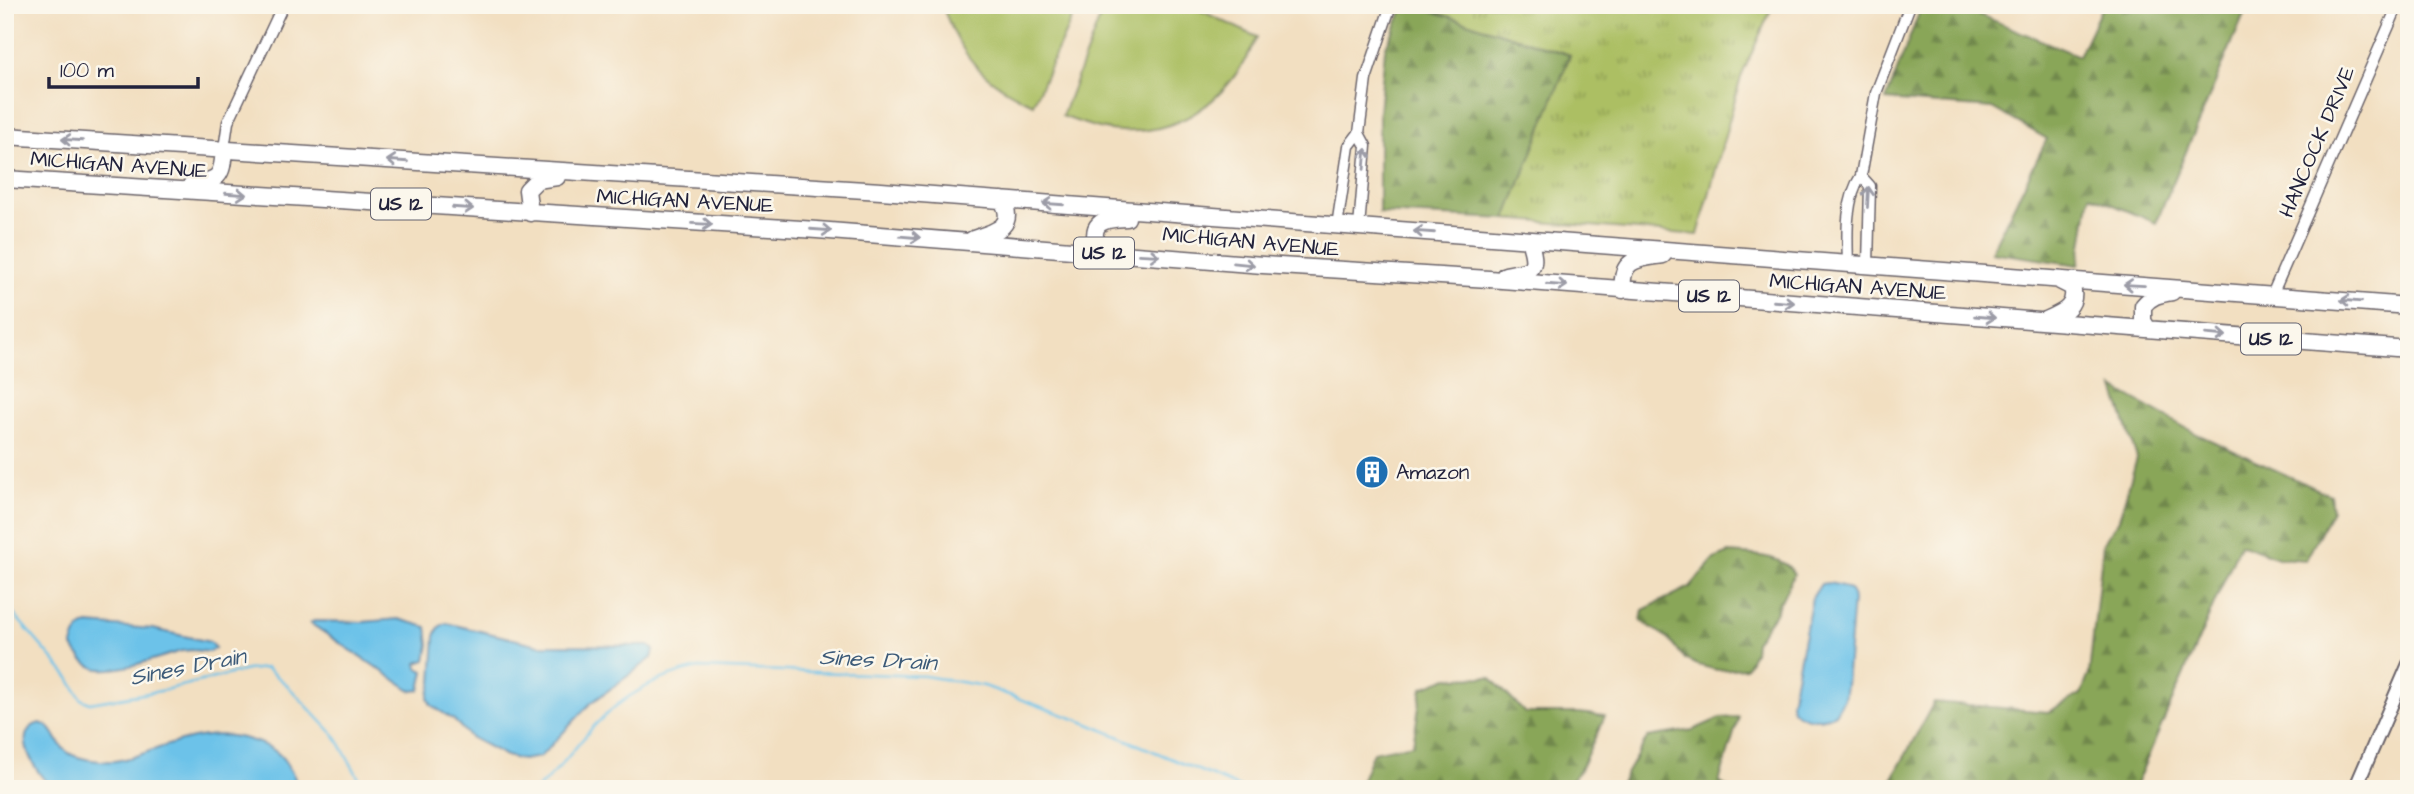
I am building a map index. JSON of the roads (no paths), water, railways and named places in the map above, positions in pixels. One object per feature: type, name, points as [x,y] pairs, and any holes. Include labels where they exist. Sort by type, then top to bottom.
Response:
[{"type":"main road","name":"MICHIGAN AVENUE","points":[[8,139],[224,149],[1002,200],[2409,306]]},
{"type":"main road","points":[[168,189],[213,181],[220,176],[223,169],[224,149]]},
{"type":"main road","points":[[530,213],[527,190],[537,180],[590,172]]},
{"type":"main road","name":"MICHIGAN AVENUE","points":[[5,179],[817,230],[2409,349]]},
{"type":"main road","points":[[964,242],[993,233],[1003,226],[1008,214],[1002,200]]},
{"type":"main road","points":[[1099,252],[1094,237],[1095,230],[1099,223],[1106,219],[1185,215]]},
{"type":"main road","points":[[1489,279],[1524,272],[1530,268],[1534,262],[1534,253],[1529,240]]},
{"type":"main road","points":[[1623,289],[1622,279],[1630,262],[1690,252]]},
{"type":"main road","points":[[2041,322],[2066,312],[2073,302],[2072,287],[2059,281]]},
{"type":"main road","points":[[2148,329],[2142,314],[2148,299],[2158,294],[2202,289]]},
{"type":"street","points":[[224,149],[228,122],[283,5]]},
{"type":"street","points":[[1337,226],[1349,146],[1359,133],[1366,79],[1391,5]]},
{"type":"street","points":[[1848,263],[1847,234],[1853,189],[1861,176],[1876,93],[1910,5]]},
{"type":"street","name":"HANCOCK DRIVE","points":[[2272,295],[2398,5]]},
{"type":"street","points":[[1359,133],[1366,146],[1359,227]]},
{"type":"street","points":[[1861,176],[1870,186],[1868,265]]},
{"type":"street","points":[[2355,789],[2409,664]]},
{"type":"water","points":[[1829,583],[1851,591],[1853,600],[1846,685],[1844,699],[1835,714],[1813,719],[1792,710],[1791,702],[1812,598],[1821,584]]},
{"type":"water","points":[[398,619],[427,627],[429,645],[426,660],[417,663],[418,668],[424,671],[420,690],[412,691],[310,623],[314,621],[363,622]]},
{"type":"water","points":[[446,623],[539,645],[649,646],[654,650],[652,658],[590,704],[540,757],[522,760],[506,756],[470,737],[454,720],[431,705],[428,698],[432,683],[435,636],[439,627]]},
{"type":"water","points":[[88,624],[153,629],[210,642],[215,648],[209,652],[182,651],[114,669],[95,668],[84,661],[72,645],[77,632]]},
{"type":"water","points":[[40,723],[52,731],[68,753],[100,761],[127,758],[202,736],[240,737],[262,744],[277,753],[293,774],[297,789],[55,789],[41,776],[26,745],[26,735]]},
{"type":"waterway","name":"Sines Drain","points":[[5,604],[69,678],[81,699],[90,703],[266,668],[287,685],[336,737],[365,789]]},
{"type":"waterway","name":"Sines Drain","points":[[536,789],[606,714],[630,696],[670,676],[699,668],[925,676],[984,686],[1089,724],[1243,789]]},
{"type":"place","name":"Amazon","points":[[1372,472]]}]
